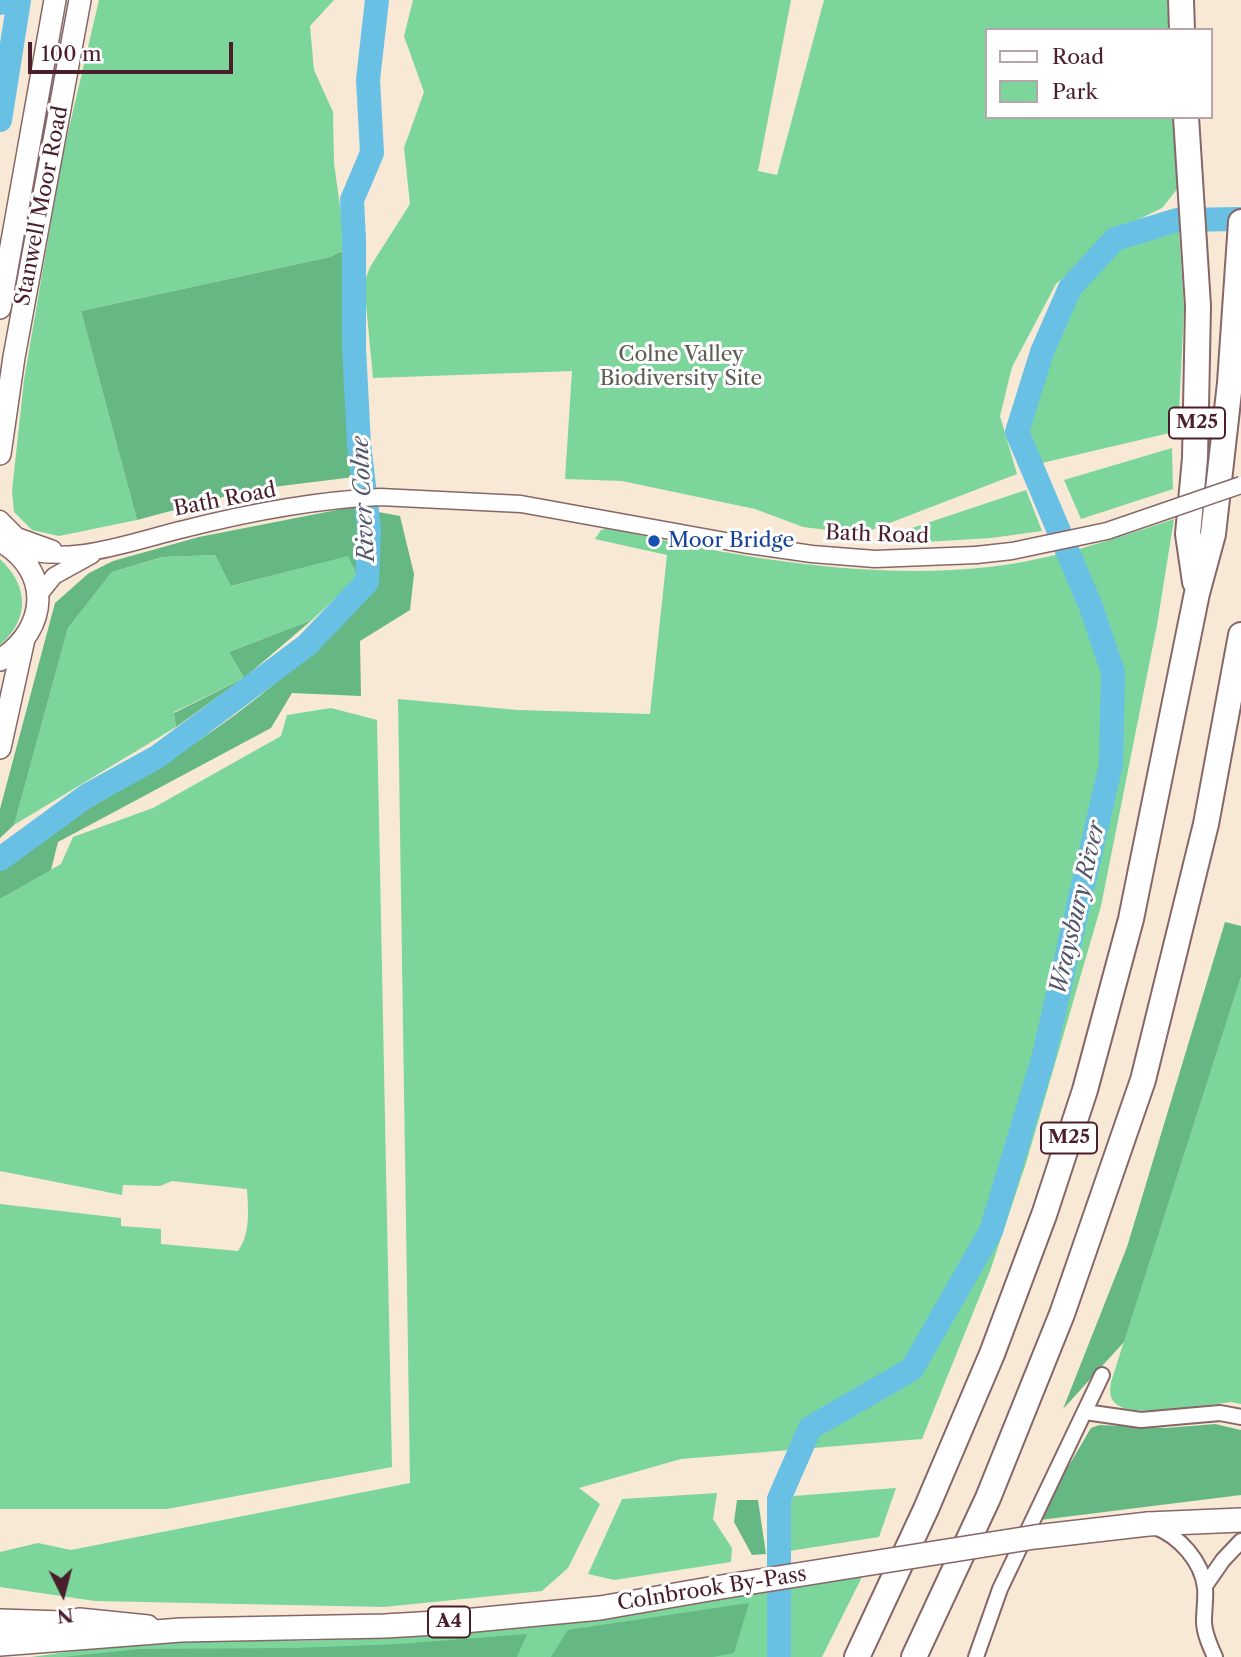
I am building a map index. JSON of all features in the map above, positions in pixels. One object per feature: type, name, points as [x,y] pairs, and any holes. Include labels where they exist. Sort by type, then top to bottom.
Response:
[{"type":"highway","points":[[1181,0],[1182,28]]},
{"type":"highway","name":"M25","points":[[1186,119],[1195,252],[1198,381],[1188,534],[1197,593]]},
{"type":"highway","name":"M25","points":[[857,1657],[926,1509],[992,1354],[1044,1215],[1081,1102],[1131,919],[1197,593],[1214,523],[1230,383],[1240,232]]},
{"type":"highway","name":"M25","points":[[914,1657],[988,1497],[1062,1314],[1143,1080],[1206,824],[1241,635]]},
{"type":"highway","name":"Colnbrook By-Pass","points":[[181,1630],[385,1626],[600,1608],[1035,1537],[1147,1524],[1241,1520]]},
{"type":"highway","name":"A4","points":[[0,1621],[181,1630]]},
{"type":"highway","name":"A4","points":[[0,1644],[181,1630]]},
{"type":"main road","name":"Stanwell Moor Road","points":[[0,308],[55,0]]},
{"type":"main road","name":"Stanwell Moor Road","points":[[0,454],[14,357],[80,0]]},
{"type":"main road","points":[[0,660],[13,652],[24,639],[37,614],[36,580],[29,565],[8,545]]},
{"type":"main road","points":[[0,748],[24,639]]},
{"type":"main road","points":[[0,1610],[181,1630]]},
{"type":"street","name":"Bath Road","points":[[8,545],[37,556],[75,554],[249,514],[380,497],[521,504],[812,554],[875,559],[976,555],[1012,551],[1107,531],[1241,485]]},
{"type":"street","points":[[0,519],[17,536],[75,554]]},
{"type":"street","name":"Bath Road","points":[[38,596],[54,576],[103,549]]},
{"type":"street","points":[[976,1657],[1000,1589],[1102,1375]]},
{"type":"street","points":[[1085,1412],[1141,1420],[1220,1413],[1241,1418]]},
{"type":"street","points":[[1209,1520],[1241,1506]]},
{"type":"street","points":[[1147,1524],[1172,1535],[1193,1558],[1205,1586],[1204,1624],[1215,1657]]},
{"type":"street","points":[[1205,1586],[1223,1560],[1241,1541]]},
{"type":"green space","points":[[99,0],[334,0],[310,26],[314,70],[333,112],[334,163],[346,249],[330,257],[81,311],[137,520],[59,536],[32,530],[14,512],[12,491],[24,380],[62,158]]},
{"type":"green space","name":"Colne Valley Biodiversity Site","points":[[413,0],[791,0],[758,171],[777,175],[824,0],[1167,0],[1169,28],[986,28],[986,119],[1174,119],[1178,188],[1162,208],[1119,229],[1056,284],[1012,367],[1000,416],[1017,474],[861,534],[803,527],[755,509],[622,481],[565,479],[572,371],[373,378],[364,283],[370,267],[410,204],[404,148],[424,92],[404,36]]},
{"type":"green space","points":[[1179,231],[1184,309],[1178,431],[1042,463],[1026,431],[1042,366],[1075,290],[1122,245]]},
{"type":"green space","points":[[340,252],[347,253],[344,348],[354,477],[249,490],[137,520],[81,311],[330,257]]},
{"type":"green space","points":[[1172,448],[1173,489],[1081,519],[1064,480]]},
{"type":"green space","points":[[1026,490],[1042,531],[991,538],[892,544],[903,531]]},
{"type":"green space","points":[[357,506],[358,577],[348,556],[231,586],[215,555],[163,557],[112,572],[68,628],[14,825],[0,838],[0,809],[55,603],[89,573],[113,561],[199,537]]},
{"type":"green space","points":[[373,511],[400,516],[414,574],[410,610],[360,641],[361,696],[292,693],[271,728],[58,842],[51,870],[0,899],[0,861],[152,771],[225,723],[294,667],[358,606],[378,585]]},
{"type":"green space","points":[[1174,519],[1157,625],[1101,906],[1026,1163],[990,1271],[922,1439],[681,1459],[579,1488],[600,1504],[568,1568],[542,1591],[384,1607],[95,1601],[0,1587],[0,1552],[38,1543],[71,1550],[410,1483],[398,699],[518,710],[650,714],[667,555],[595,539],[601,530],[609,528],[750,556],[895,571],[1013,564],[1106,541]]},
{"type":"green space","points":[[215,555],[232,586],[348,555],[358,577],[312,620],[229,652],[244,678],[174,712],[176,727],[14,825],[68,628],[112,572],[164,557]]},
{"type":"green space","points":[[0,559],[16,580],[22,602],[17,624],[0,645]]},
{"type":"green space","points":[[312,620],[244,678],[229,652]]},
{"type":"green space","points":[[244,678],[176,727],[174,713]]},
{"type":"green space","points":[[331,708],[377,720],[392,1467],[167,1509],[0,1509],[0,1204],[121,1218],[121,1226],[161,1229],[161,1244],[238,1251],[245,1237],[248,1213],[247,1189],[172,1181],[160,1186],[123,1185],[122,1195],[0,1171],[0,899],[61,864],[73,837],[153,808],[281,736],[287,715]]},
{"type":"green space","points":[[1225,922],[1241,926],[1241,977],[1124,1342],[1063,1409],[1127,1247]]},
{"type":"green space","points":[[1241,977],[1241,1404],[1231,1402],[1153,1411],[1124,1408],[1112,1398],[1111,1382]]},
{"type":"green space","points":[[1215,1424],[1241,1430],[1241,1495],[1040,1520],[1049,1499],[1091,1428],[1099,1425],[1166,1428]]},
{"type":"green space","points":[[896,1488],[879,1537],[783,1552],[780,1535],[793,1496]]},
{"type":"green space","points":[[717,1493],[713,1519],[732,1548],[731,1562],[614,1580],[588,1574],[622,1499]]},
{"type":"green space","points":[[737,1500],[758,1500],[766,1554],[752,1555],[734,1522]]},
{"type":"green space","points":[[864,1573],[822,1657],[31,1657],[132,1643],[178,1640],[304,1641],[518,1628]]},
{"type":"green space","points":[[749,1603],[734,1653],[713,1657],[551,1657],[568,1630]]},
{"type":"green space","points":[[527,1634],[517,1657],[64,1657],[139,1649],[297,1648],[399,1644]]},
{"type":"waterway","points":[[0,120],[19,0]]},
{"type":"waterway","name":"River Colne","points":[[0,859],[88,795],[157,757],[307,645],[367,582],[369,528],[359,444],[354,347],[352,200],[372,153],[368,80],[377,0]]},
{"type":"waterway","name":"Wraysbury River","points":[[779,1657],[779,1499],[810,1428],[912,1369],[991,1231],[1043,1059],[1111,764],[1113,672],[1091,607],[1017,432],[1042,352],[1070,288],[1115,239],[1177,220],[1241,219]]},
{"type":"place","name":"Moor Bridge","points":[[654,541]]}]
